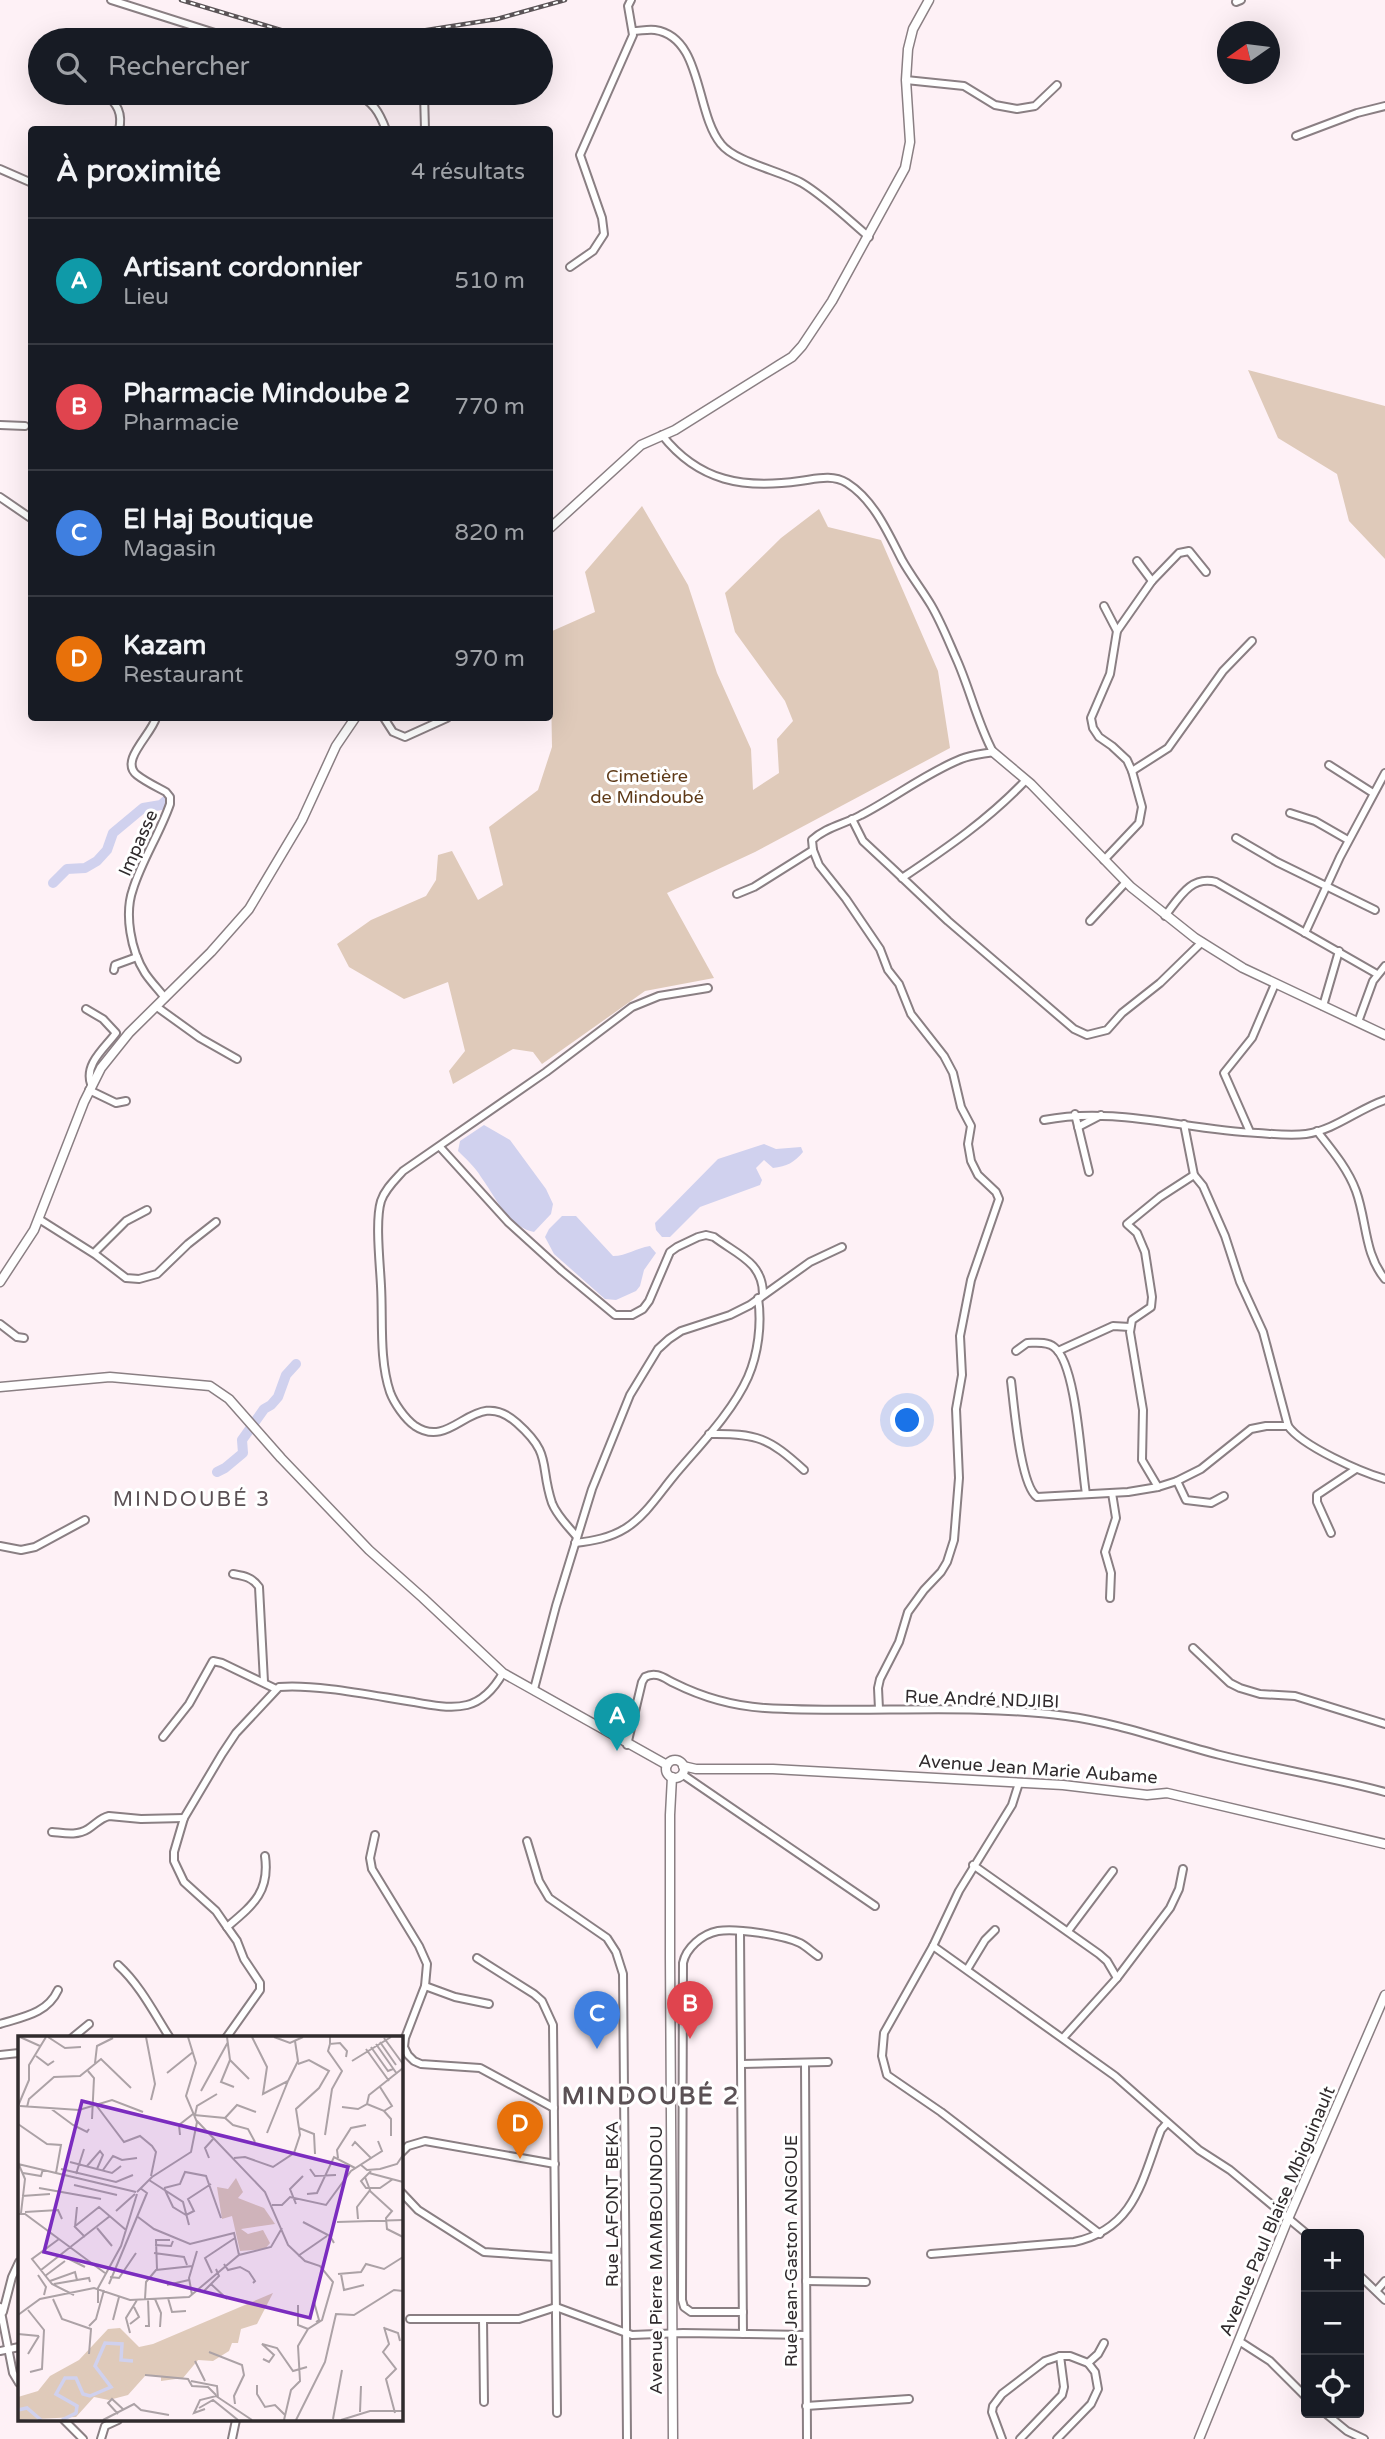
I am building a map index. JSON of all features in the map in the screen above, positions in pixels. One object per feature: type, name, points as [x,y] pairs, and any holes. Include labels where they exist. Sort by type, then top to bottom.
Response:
[{"type":"street","points":[[111,0],[199,28]]},
{"type":"street","points":[[570,267],[593,251],[604,234],[602,218],[580,155],[633,31],[628,6],[631,0]]},
{"type":"street","points":[[553,525],[641,445],[675,430],[792,357],[832,301],[905,168],[910,142],[906,80],[908,49],[913,29],[929,0]]},
{"type":"street","points":[[633,31],[655,30],[671,36],[683,48],[696,74],[709,127],[727,151],[800,182],[869,237]]},
{"type":"street","points":[[906,80],[964,86],[995,105],[1017,109],[1035,106],[1058,85]]},
{"type":"street","points":[[116,105],[119,108],[119,126]]},
{"type":"street","points":[[374,105],[385,126]]},
{"type":"street","points":[[424,105],[425,126]]},
{"type":"street","points":[[1297,136],[1385,106]]},
{"type":"street","points":[[0,169],[28,181]]},
{"type":"street","points":[[0,425],[25,426]]},
{"type":"street","points":[[662,435],[696,466],[720,479],[765,485],[831,478],[844,481],[856,489],[879,517],[904,564],[932,607],[957,661],[978,720],[993,752],[1026,780],[1126,882],[1165,916],[1202,942],[1275,984],[1385,1035]]},
{"type":"street","points":[[0,496],[28,516]]},
{"type":"street","points":[[1104,860],[1139,823],[1142,816],[1139,791],[1127,760],[1099,737],[1091,718],[1110,674],[1118,631],[1152,581],[1183,551],[1189,551],[1206,572]]},
{"type":"street","points":[[1137,561],[1152,581]]},
{"type":"street","points":[[1104,606],[1118,631]]},
{"type":"street","points":[[1132,771],[1168,748],[1223,671],[1252,641]]},
{"type":"street","name":"Impasse","points":[[155,721],[131,758],[130,766],[134,773],[166,792],[170,797],[170,804],[132,890],[129,909],[137,957],[144,972],[165,998]]},
{"type":"street","points":[[0,1282],[39,1219],[90,1087],[112,1052],[249,909],[302,820],[336,746],[353,721]]},
{"type":"street","points":[[386,721],[393,732],[405,737],[440,721]]},
{"type":"street","points":[[879,1709],[880,1679],[899,1642],[908,1612],[941,1572],[954,1540],[959,1478],[956,1406],[962,1375],[960,1336],[971,1280],[999,1199],[996,1192],[978,1175],[971,1161],[968,1144],[971,1126],[961,1107],[953,1073],[944,1056],[911,1014],[880,949],[819,865],[812,840],[950,764],[993,752]]},
{"type":"street","points":[[1329,765],[1373,793]]},
{"type":"street","points":[[1305,933],[1385,772]]},
{"type":"street","points":[[902,877],[979,825],[1026,780]]},
{"type":"street","points":[[1290,813],[1315,821],[1349,840]]},
{"type":"street","points":[[852,819],[863,841],[948,921],[1074,1029],[1087,1035],[1107,1030],[1122,1013],[1160,983],[1202,942]]},
{"type":"street","points":[[1236,838],[1326,887],[1375,910]]},
{"type":"street","points":[[737,894],[754,887],[813,850]]},
{"type":"street","points":[[1165,916],[1190,886],[1206,879],[1247,898],[1377,974]]},
{"type":"street","points":[[1090,921],[1126,882]]},
{"type":"street","points":[[1323,1006],[1339,951]]},
{"type":"street","points":[[114,970],[115,965],[137,957]]},
{"type":"street","points":[[1358,1023],[1369,988],[1385,966]]},
{"type":"street","points":[[1250,1132],[1224,1073],[1252,1038],[1275,984]]},
{"type":"street","points":[[576,1540],[552,1502],[541,1451],[509,1416],[500,1410],[479,1412],[445,1430],[435,1432],[423,1430],[413,1424],[393,1398],[383,1339],[379,1258],[381,1201],[389,1187],[404,1171],[556,1065],[632,1007],[659,996],[708,988]]},
{"type":"street","points":[[157,1007],[200,1038],[237,1059]]},
{"type":"street","points":[[86,1009],[103,1019],[116,1033],[89,1069],[90,1087],[116,1104],[126,1101]]},
{"type":"street","points":[[1044,1119],[1075,1114],[1101,1115],[1218,1130],[1300,1135],[1318,1131],[1385,1100]]},
{"type":"street","points":[[1075,1114],[1089,1172]]},
{"type":"street","points":[[1079,1127],[1101,1115]]},
{"type":"street","points":[[1184,1124],[1194,1175],[1203,1186],[1214,1211],[1240,1282],[1263,1332],[1284,1419],[1298,1438],[1356,1469],[1385,1479]]},
{"type":"street","points":[[1318,1131],[1349,1175],[1357,1193],[1371,1257],[1385,1279]]},
{"type":"street","points":[[440,1147],[508,1222],[615,1315],[632,1315],[643,1309],[670,1252],[687,1241],[706,1235],[753,1264],[759,1271],[763,1283],[757,1340],[749,1374],[709,1434],[629,1527],[612,1536],[576,1540]]},
{"type":"street","points":[[1158,1488],[1141,1455],[1143,1410],[1130,1327],[1132,1321],[1153,1303],[1145,1252],[1137,1233],[1127,1224],[1160,1196],[1194,1175]]},
{"type":"street","points":[[94,1253],[126,1221],[147,1210]]},
{"type":"street","points":[[39,1219],[94,1253],[126,1278],[149,1277],[164,1268],[216,1222]]},
{"type":"street","points":[[534,1689],[592,1489],[630,1395],[658,1349],[681,1331],[730,1315],[810,1262],[842,1247]]},
{"type":"street","points":[[0,1324],[24,1339]]},
{"type":"street","points":[[1058,1352],[1113,1326],[1130,1327]]},
{"type":"street","points":[[1016,1351],[1027,1343],[1048,1344],[1058,1352],[1074,1401],[1086,1494]]},
{"type":"street","points":[[0,1387],[110,1377],[210,1386],[220,1392],[249,1421],[369,1550],[503,1673],[627,1745],[667,1765],[666,1771],[671,1782],[682,1770],[875,1906]]},
{"type":"street","points":[[1011,1381],[1019,1444],[1031,1492],[1037,1497],[1158,1488],[1177,1481],[1216,1458],[1251,1429],[1288,1426]]},
{"type":"street","points":[[709,1434],[731,1433],[764,1439],[804,1470]]},
{"type":"street","points":[[1331,1533],[1317,1495],[1356,1469]]},
{"type":"street","points":[[1177,1481],[1183,1496],[1188,1500],[1211,1503],[1224,1496]]},
{"type":"street","points":[[1110,1598],[1111,1573],[1105,1552],[1116,1518],[1112,1493]]},
{"type":"street","points":[[0,1546],[35,1548],[85,1520]]},
{"type":"street","points":[[233,1574],[248,1577],[259,1587],[264,1682]]},
{"type":"street","points":[[1193,1648],[1230,1683],[1240,1688],[1260,1694],[1295,1696],[1385,1724]]},
{"type":"street","points":[[163,1737],[190,1704],[213,1661],[276,1689]]},
{"type":"street","points":[[227,2036],[261,1987],[216,1911],[179,1875],[174,1852],[184,1818],[236,1733],[276,1689],[286,1687],[355,1693],[461,1706],[471,1704],[487,1693],[503,1673]]},
{"type":"street","name":"Rue André NDJIBI","points":[[627,1745],[642,1682],[650,1674],[655,1674],[703,1695],[744,1706],[1032,1713],[1085,1719],[1268,1768],[1340,1780],[1385,1792]]},
{"type":"street","name":"Avenue Jean Marie Aubame","points":[[667,1765],[674,1760],[678,1761],[682,1770],[762,1769],[1019,1783],[1118,1790],[1147,1795],[1167,1793],[1385,1844]]},
{"type":"street","name":"Avenue Pierre MAMBOUNDOU","points":[[671,1782],[673,2439]]},
{"type":"street","points":[[1019,1783],[1012,1805],[959,1891],[933,1946],[884,2033],[883,2056],[887,2075],[941,2112],[1100,2234]]},
{"type":"street","points":[[52,1832],[81,1832],[109,1816],[184,1818]]},
{"type":"street","points":[[374,1835],[371,1866],[424,1955],[428,1970],[425,1986],[405,2038],[404,2047],[408,2055],[421,2064],[480,2068],[554,2108]]},
{"type":"street","name":"Rue LAFONT BEKA","points":[[527,1841],[548,1898],[607,1938],[616,1952],[623,1974],[627,2439]]},
{"type":"street","points":[[227,1927],[253,1904],[260,1894],[267,1870],[265,1856]]},
{"type":"street","points":[[974,1866],[1103,1958],[1117,1978]]},
{"type":"street","points":[[1063,2038],[1117,1978],[1175,1899],[1183,1869]]},
{"type":"street","points":[[1068,1931],[1113,1871]]},
{"type":"street","points":[[968,1968],[985,1940],[995,1930]]},
{"type":"street","points":[[743,2312],[687,2311],[682,2300],[683,1963],[689,1949],[709,1934],[718,1931],[795,1941],[818,1956]]},
{"type":"street","points":[[740,1932],[743,2334]]},
{"type":"street","points":[[933,1946],[968,1968],[1115,2076],[1199,2151],[1230,2170],[1301,2229]]},
{"type":"street","points":[[477,1958],[534,1994],[547,2010],[554,2035],[556,2413]]},
{"type":"street","points":[[118,1965],[136,1982],[141,1995],[169,2036]]},
{"type":"street","points":[[425,1986],[455,1997],[489,2004]]},
{"type":"street","points":[[0,2024],[46,2008],[58,1990]]},
{"type":"street","name":"Avenue Paul Blaise Mbiguinault","points":[[1199,2439],[1288,2219],[1385,1996]]},
{"type":"street","points":[[74,2036],[89,2024]]},
{"type":"street","points":[[0,2054],[18,2053]]},
{"type":"street","points":[[742,2064],[828,2062]]},
{"type":"street","name":"Rue Jean-Gaston ANGOUE","points":[[805,2063],[807,2439]]},
{"type":"street","points":[[930,2254],[1074,2242],[1100,2234],[1116,2223],[1131,2207],[1161,2130],[1167,2123]]},
{"type":"street","points":[[402,2152],[425,2141],[555,2164]]},
{"type":"street","points":[[402,2193],[418,2210],[484,2252],[555,2257]]},
{"type":"street","points":[[18,2264],[1,2309],[13,2374],[18,2382]]},
{"type":"street","points":[[1364,2279],[1385,2300]]},
{"type":"street","points":[[806,2281],[866,2282]]},
{"type":"street","points":[[1377,2290],[1385,2281]]},
{"type":"street","points":[[410,2319],[519,2319],[556,2306],[626,2333],[806,2335]]},
{"type":"street","points":[[483,2319],[484,2402]]},
{"type":"street","points":[[1239,2341],[1270,2361],[1301,2392]]},
{"type":"street","points":[[1088,2363],[1098,2354],[1104,2343]]},
{"type":"street","points":[[0,2351],[18,2347]]},
{"type":"street","points":[[1020,2439],[1062,2395],[1064,2387],[1060,2356]]},
{"type":"street","points":[[1002,2439],[993,2417],[993,2406],[1002,2394],[1037,2366],[1060,2356],[1070,2356],[1088,2363],[1097,2379],[1096,2396],[1080,2417],[1057,2439]]},
{"type":"street","points":[[806,2406],[909,2399]]},
{"type":"street","points":[[1331,2418],[1347,2431],[1364,2439]]},
{"type":"street","points":[[66,2422],[83,2439]]},
{"type":"street","points":[[101,2439],[105,2426],[114,2422]]},
{"type":"green space","points":[[1248,370],[1385,406],[1385,559],[1349,521],[1337,474],[1278,438]]},
{"type":"green space","name":"Cimetière de Mindoubé","points":[[642,506],[688,585],[717,673],[751,749],[753,790],[779,773],[777,739],[793,721],[785,701],[735,632],[725,593],[781,538],[819,509],[828,527],[881,540],[938,671],[950,748],[755,852],[667,893],[714,978],[645,991],[542,1064],[533,1052],[513,1049],[453,1084],[449,1071],[465,1051],[448,982],[404,999],[349,967],[337,944],[371,920],[426,896],[436,880],[438,855],[452,851],[478,900],[503,885],[489,827],[538,790],[552,747],[553,631],[595,612],[585,572]]},
{"type":"water","points":[[484,1125],[510,1140],[546,1189],[553,1204],[551,1214],[534,1232],[509,1217],[476,1170],[458,1151],[460,1141]]},
{"type":"water","points":[[764,1144],[776,1149],[801,1147],[803,1152],[793,1161],[778,1167],[773,1168],[764,1160],[756,1168],[762,1180],[760,1185],[700,1207],[670,1237],[662,1237],[656,1230],[655,1223],[718,1159]]},
{"type":"water","points":[[562,1216],[576,1216],[613,1256],[650,1246],[656,1253],[644,1270],[636,1291],[616,1300],[605,1299],[554,1254],[545,1237]]},
{"type":"waterway","points":[[53,883],[67,869],[85,868],[97,861],[107,850],[113,833],[143,808],[161,805],[170,797]]},
{"type":"waterway","points":[[217,1472],[243,1453],[242,1440],[264,1409],[278,1397],[286,1375],[296,1364]]},
{"type":"railway","points":[[181,0],[274,28]]},
{"type":"railway","points":[[440,28],[497,19],[565,0]]},
{"type":"place","name":"Artisant cordonnier","points":[[617,1751]]},
{"type":"place","name":"Pharmacie Mindoube 2","points":[[690,2039]]},
{"type":"place","name":"El Haj Boutique","points":[[597,2049]]},
{"type":"place","name":"Kazam","points":[[520,2159]]},
{"type":"district","name":"MINDOUBÉ 3","points":[[192,1499]]},
{"type":"district","name":"MINDOUBÉ 2","points":[[651,2096]]}]
